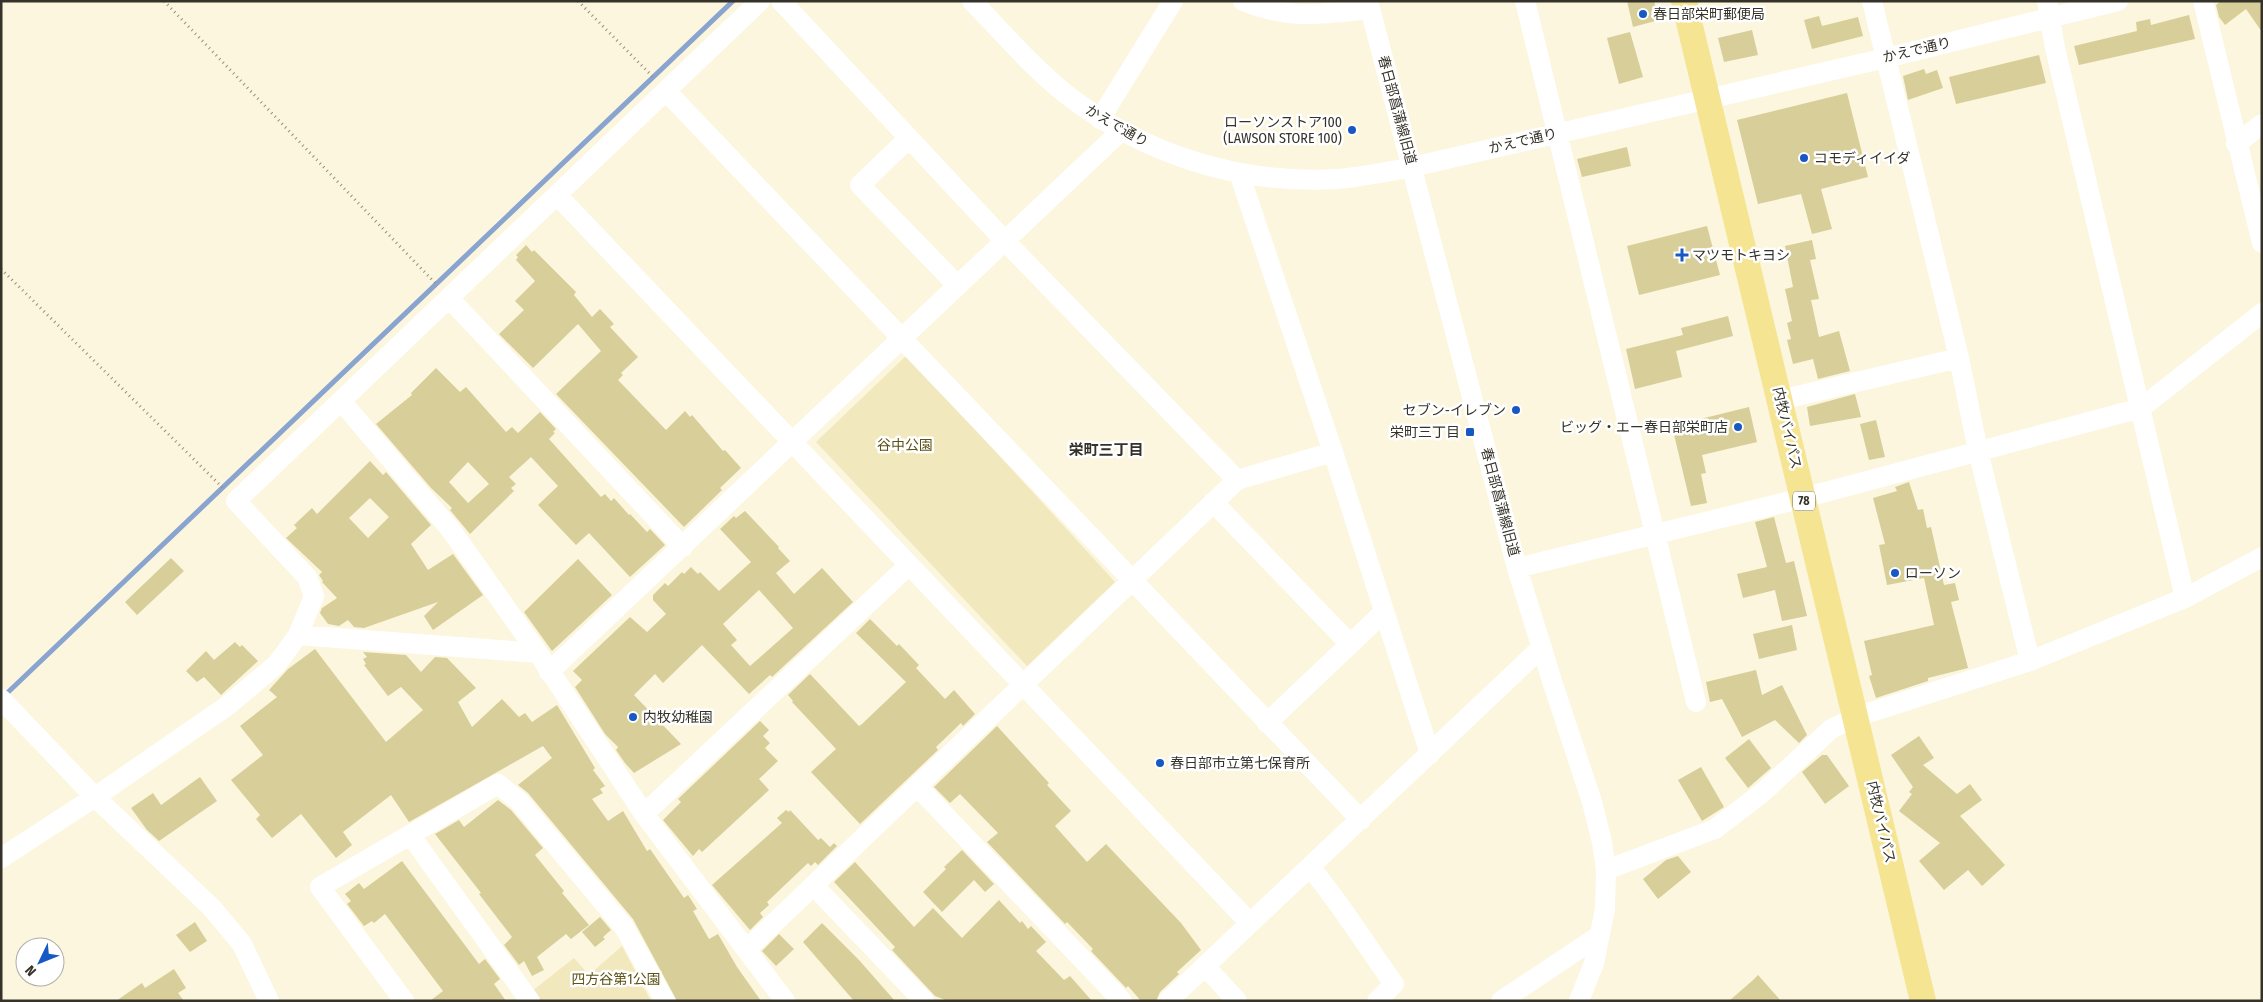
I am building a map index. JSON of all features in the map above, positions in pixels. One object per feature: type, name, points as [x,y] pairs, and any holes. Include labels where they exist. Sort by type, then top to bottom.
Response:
[{"type":"main road","name":"内牧バイパス","points":[[1684,1],[1924,1001]]},
{"type":"street","points":[[1,858],[95,797],[228,706],[277,664],[298,635],[314,596],[307,577],[236,501],[760,1]]},
{"type":"street","points":[[781,1],[1004,240],[1237,480]]},
{"type":"street","name":"かえで通り","points":[[972,1],[1031,64],[1066,94],[1121,131],[1148,145],[1207,166],[1239,173],[1300,179],[1337,179],[1374,175],[1412,167],[1886,58],[2048,10],[2118,1]]},
{"type":"street","points":[[1100,118],[1173,1]]},
{"type":"street","points":[[1244,1],[1265,10],[1314,15],[1369,5]]},
{"type":"street","points":[[1525,1],[1696,702]]},
{"type":"street","points":[[1872,1],[1959,358],[1978,451],[2030,660]]},
{"type":"street","points":[[2202,1],[2262,243]]},
{"type":"street","name":"春日部菖蒲線旧道","points":[[1369,5],[1518,568],[1592,802],[1602,842],[1606,870],[1605,909],[1594,963],[1580,1001]]},
{"type":"street","points":[[2048,10],[2055,48],[2185,598]]},
{"type":"street","points":[[666,90],[1361,820]]},
{"type":"street","points":[[2236,144],[2262,124]]},
{"type":"street","points":[[549,672],[683,547],[902,336],[1121,131]]},
{"type":"street","points":[[909,138],[860,185],[957,285]]},
{"type":"street","points":[[1239,173],[1333,452],[1430,754]]},
{"type":"street","points":[[557,195],[1250,924]]},
{"type":"street","points":[[449,298],[683,547]]},
{"type":"street","points":[[1518,568],[1803,498],[2141,408],[2262,313]]},
{"type":"street","points":[[1780,400],[1959,358]]},
{"type":"street","points":[[341,401],[452,530],[538,653],[644,814],[785,1001]]},
{"type":"street","points":[[747,949],[1237,480],[1333,452]]},
{"type":"street","points":[[1214,502],[1350,644]]},
{"type":"street","points":[[1606,870],[1715,829],[1763,792],[1831,729],[1856,716],[2030,660],[2185,598],[2262,557]]},
{"type":"street","points":[[644,814],[909,565]]},
{"type":"street","points":[[1267,723],[1384,612]]},
{"type":"street","points":[[298,635],[538,653]]},
{"type":"street","points":[[1168,1001],[1542,648]]},
{"type":"street","points":[[1,699],[95,797],[212,908],[242,944],[269,1001]]},
{"type":"street","points":[[404,1001],[320,887],[498,784],[519,800],[624,927],[665,1001]]},
{"type":"street","points":[[917,786],[1122,1001]]},
{"type":"street","points":[[411,836],[530,1001]]},
{"type":"street","points":[[1310,867],[1340,904],[1358,934],[1394,984],[1377,1001]]},
{"type":"street","points":[[814,886],[924,1001]]},
{"type":"street","points":[[1501,1001],[1600,935]]},
{"type":"street","points":[[1205,966],[1237,1001]]},
{"type":"path","points":[[164,1],[449,298]]},
{"type":"path","points":[[578,1],[666,90]]},
{"type":"path","points":[[1,269],[236,501]]},
{"type":"green space","name":"谷中公園","points":[[907,355],[1115,582],[1027,666],[816,442]]},
{"type":"green space","name":"四方谷第1公園","points":[[622,946],[651,1001],[539,1001],[532,991],[574,958],[589,975]]},
{"type":"building","points":[[1627,1],[1654,1],[1659,20],[1633,27]]},
{"type":"building","points":[[2221,1],[2262,1],[2262,32],[2246,9],[2225,25],[2219,17],[2216,5]]},
{"type":"building","points":[[2189,15],[2195,39],[2079,65],[2074,46],[2137,31],[2136,22],[2150,19],[2151,25]]},
{"type":"building","points":[[1819,16],[1822,26],[1858,17],[1863,36],[1812,49],[1804,20]]},
{"type":"building","points":[[1752,30],[1758,55],[1724,62],[1718,38]]},
{"type":"building","points":[[1630,32],[1643,77],[1619,84],[1607,38]]},
{"type":"building","points":[[2039,55],[2046,83],[1956,104],[1949,77]]},
{"type":"building","points":[[1924,69],[1926,74],[1937,70],[1943,88],[1908,100],[1903,76]]},
{"type":"building","points":[[1847,93],[1868,177],[1821,189],[1832,229],[1812,234],[1801,194],[1758,204],[1737,120]]},
{"type":"building","points":[[1627,147],[1631,166],[1582,177],[1577,159]]},
{"type":"building","points":[[1707,226],[1720,275],[1639,295],[1627,246]]},
{"type":"building","points":[[1812,240],[1816,259],[1810,260],[1819,299],[1811,300],[1819,337],[1839,331],[1850,371],[1818,379],[1813,359],[1793,364],[1787,340],[1791,339],[1787,323],[1792,321],[1785,289],[1793,287],[1785,246]]},
{"type":"building","points":[[526,245],[532,252],[534,250],[576,292],[574,295],[592,317],[600,309],[614,324],[610,327],[638,357],[621,373],[623,375],[618,380],[666,430],[685,411],[690,417],[692,415],[723,451],[725,450],[741,468],[720,488],[722,490],[684,527],[556,394],[601,351],[578,324],[533,368],[499,334],[524,310],[515,301],[535,281],[516,260],[518,257],[516,255]]},
{"type":"building","points":[[1728,316],[1733,336],[1676,351],[1682,377],[1635,389],[1626,349],[1683,335],[1681,328]]},
{"type":"building","points":[[436,368],[460,392],[466,387],[506,432],[512,427],[518,433],[540,412],[556,429],[549,439],[601,497],[605,494],[611,501],[614,498],[647,532],[650,529],[665,545],[630,577],[589,533],[576,545],[538,505],[558,486],[531,457],[509,477],[516,484],[511,488],[514,491],[470,534],[450,510],[452,508],[431,488],[376,424],[412,395],[411,393]],"holes":[[[468,462],[489,484],[468,503],[449,482]]]},
{"type":"building","points":[[1855,394],[1861,417],[1810,426],[1807,407]]},
{"type":"building","points":[[1749,407],[1757,442],[1702,455],[1706,473],[1701,474],[1707,503],[1691,506],[1672,426]]},
{"type":"building","points":[[1876,420],[1885,457],[1869,460],[1860,424]]},
{"type":"building","points":[[370,461],[383,475],[386,472],[431,525],[411,544],[428,570],[453,554],[483,595],[433,630],[424,616],[438,602],[364,628],[354,627],[348,620],[339,626],[328,624],[320,613],[322,608],[337,598],[322,582],[319,575],[322,572],[286,538],[297,528],[294,525],[312,508],[317,514]],"holes":[[[370,498],[389,517],[368,538],[349,518]]]},
{"type":"building","points":[[1909,482],[1918,510],[1923,509],[1927,528],[1931,527],[1944,585],[1955,583],[1959,600],[1951,602],[1968,668],[1928,678],[1928,681],[1876,698],[1869,676],[1872,675],[1864,641],[1934,625],[1924,578],[1887,585],[1879,545],[1885,544],[1873,498],[1897,491],[1895,487]]},
{"type":"building","points":[[745,511],[790,561],[776,573],[794,594],[822,568],[853,602],[772,677],[770,675],[749,694],[702,645],[663,683],[655,674],[634,695],[681,744],[634,773],[616,750],[618,747],[605,734],[575,687],[582,680],[573,671],[630,617],[647,632],[666,614],[653,600],[653,595],[665,583],[668,586],[682,572],[684,574],[691,567],[698,574],[700,572],[719,591],[751,562],[720,529],[734,516],[736,518]],"holes":[[[759,590],[793,628],[750,666],[731,645],[737,640],[723,624]]]},
{"type":"building","points":[[1774,517],[1786,563],[1794,561],[1807,616],[1782,621],[1775,590],[1743,598],[1737,574],[1767,567],[1755,522]]},
{"type":"building","points":[[171,558],[184,571],[137,615],[125,602]]},
{"type":"building","points":[[578,559],[612,595],[552,651],[524,612]]},
{"type":"building","points":[[870,619],[897,646],[899,644],[919,665],[916,668],[945,699],[954,690],[975,714],[963,726],[961,723],[936,747],[938,750],[860,824],[811,772],[836,749],[792,702],[788,695],[810,674],[859,726],[862,724],[906,682],[856,633]]},
{"type":"building","points":[[1792,625],[1797,650],[1759,659],[1753,634]]},
{"type":"building","points":[[235,642],[240,647],[242,645],[258,661],[221,695],[204,677],[197,682],[186,671],[206,651],[214,660]]},
{"type":"building","points":[[315,649],[386,742],[423,710],[401,687],[388,696],[364,665],[366,664],[363,659],[367,657],[363,652],[406,655],[421,672],[435,657],[447,658],[476,688],[458,702],[472,727],[502,699],[519,717],[525,713],[532,722],[557,705],[595,768],[593,770],[605,786],[600,789],[603,793],[592,799],[608,821],[623,811],[647,851],[650,849],[684,898],[688,895],[697,909],[693,911],[709,939],[718,934],[737,967],[761,1001],[677,1001],[633,919],[528,793],[518,785],[552,758],[543,746],[409,822],[391,795],[343,832],[352,845],[336,858],[301,814],[272,838],[256,819],[260,815],[231,780],[263,755],[240,726],[277,697],[269,690],[288,669]]},
{"type":"building","points":[[1756,670],[1762,695],[1782,685],[1807,735],[1799,743],[1775,720],[1742,737],[1722,699],[1710,702],[1706,682]]},
{"type":"building","points":[[760,721],[769,730],[763,736],[770,743],[765,748],[778,761],[759,779],[769,790],[702,852],[699,849],[693,856],[663,820],[681,802],[678,799]]},
{"type":"building","points":[[997,726],[1049,783],[1047,785],[1071,811],[1055,826],[1087,862],[1106,844],[1181,923],[1201,950],[1177,972],[1179,974],[1160,992],[1156,1001],[1141,1001],[1128,986],[1126,988],[1091,951],[1093,949],[1067,922],[1065,924],[987,842],[998,833],[960,794],[950,803],[934,787]]},
{"type":"building","points":[[1919,736],[1934,758],[1923,765],[1957,794],[1970,784],[1982,800],[1960,816],[2005,865],[1982,886],[1968,870],[1944,890],[1919,861],[1940,843],[1899,811],[1912,794],[1909,792],[1913,787],[1891,755]]},
{"type":"building","points":[[1749,739],[1771,768],[1748,788],[1725,758]]},
{"type":"building","points":[[1822,755],[1827,755],[1849,786],[1825,804],[1802,772]]},
{"type":"building","points":[[1701,767],[1724,807],[1702,821],[1678,780]]},
{"type":"building","points":[[200,777],[217,801],[159,841],[147,830],[131,808],[153,793],[161,805]]},
{"type":"building","points":[[498,800],[511,810],[543,848],[535,855],[564,891],[562,893],[589,925],[571,939],[566,934],[537,957],[544,970],[532,976],[524,961],[519,965],[504,945],[512,937],[479,894],[481,893],[435,834],[459,820],[464,827]]},
{"type":"building","points":[[786,810],[789,812],[790,810],[818,840],[821,838],[830,847],[834,843],[837,846],[818,865],[815,862],[811,866],[808,863],[767,902],[769,905],[760,913],[763,917],[750,930],[712,885],[782,823],[777,818]]},
{"type":"building","points":[[962,850],[994,884],[985,892],[974,880],[942,912],[923,892],[946,869],[944,867]]},
{"type":"building","points":[[1678,856],[1691,872],[1658,899],[1643,879],[1666,860]]},
{"type":"building","points":[[402,861],[479,964],[485,959],[500,979],[494,984],[506,1001],[430,1001],[443,991],[385,914],[374,923],[372,921],[364,926],[347,904],[351,901],[345,894],[359,883],[364,889]]},
{"type":"building","points":[[855,862],[914,927],[933,908],[962,938],[999,900],[1020,923],[1022,921],[1028,929],[1031,926],[1046,942],[1036,951],[1064,980],[1070,976],[1092,1001],[948,1001],[935,996],[892,950],[895,947],[834,882]]},
{"type":"building","points":[[600,917],[611,930],[603,937],[605,939],[595,947],[582,932]]},
{"type":"building","points":[[195,922],[207,941],[190,952],[176,935]]},
{"type":"building","points":[[822,923],[859,960],[895,1001],[854,1001],[803,942]]},
{"type":"building","points":[[779,934],[794,949],[776,966],[762,951]]},
{"type":"building","points":[[174,969],[186,988],[178,993],[184,1001],[116,1001],[142,983],[145,988]]},
{"type":"building","points":[[1758,975],[1781,1001],[1729,1001],[1752,981]]},
{"type":"waterway","points":[[3,697],[733,1]]},
{"type":"place","name":"春日部栄町郵便局","points":[[1643,14]]},
{"type":"place","name":"ローソンストア100 (LAWSON STORE 100)","points":[[1352,130]]},
{"type":"place","name":"コモディイイダ","points":[[1804,158]]},
{"type":"place","name":"マツモトキヨシ","points":[[1682,255]]},
{"type":"place","name":"セブン-イレブン","points":[[1516,410]]},
{"type":"place","name":"ビッグ・エー春日部栄町店","points":[[1738,427]]},
{"type":"place","name":"栄町三丁目","points":[[1470,432]]},
{"type":"place","name":"ローソン","points":[[1895,573]]},
{"type":"place","name":"内牧幼稚園","points":[[633,717]]},
{"type":"place","name":"春日部市立第七保育所","points":[[1160,763]]},
{"type":"district","name":"栄町三丁目","points":[[1106,450]]}]
